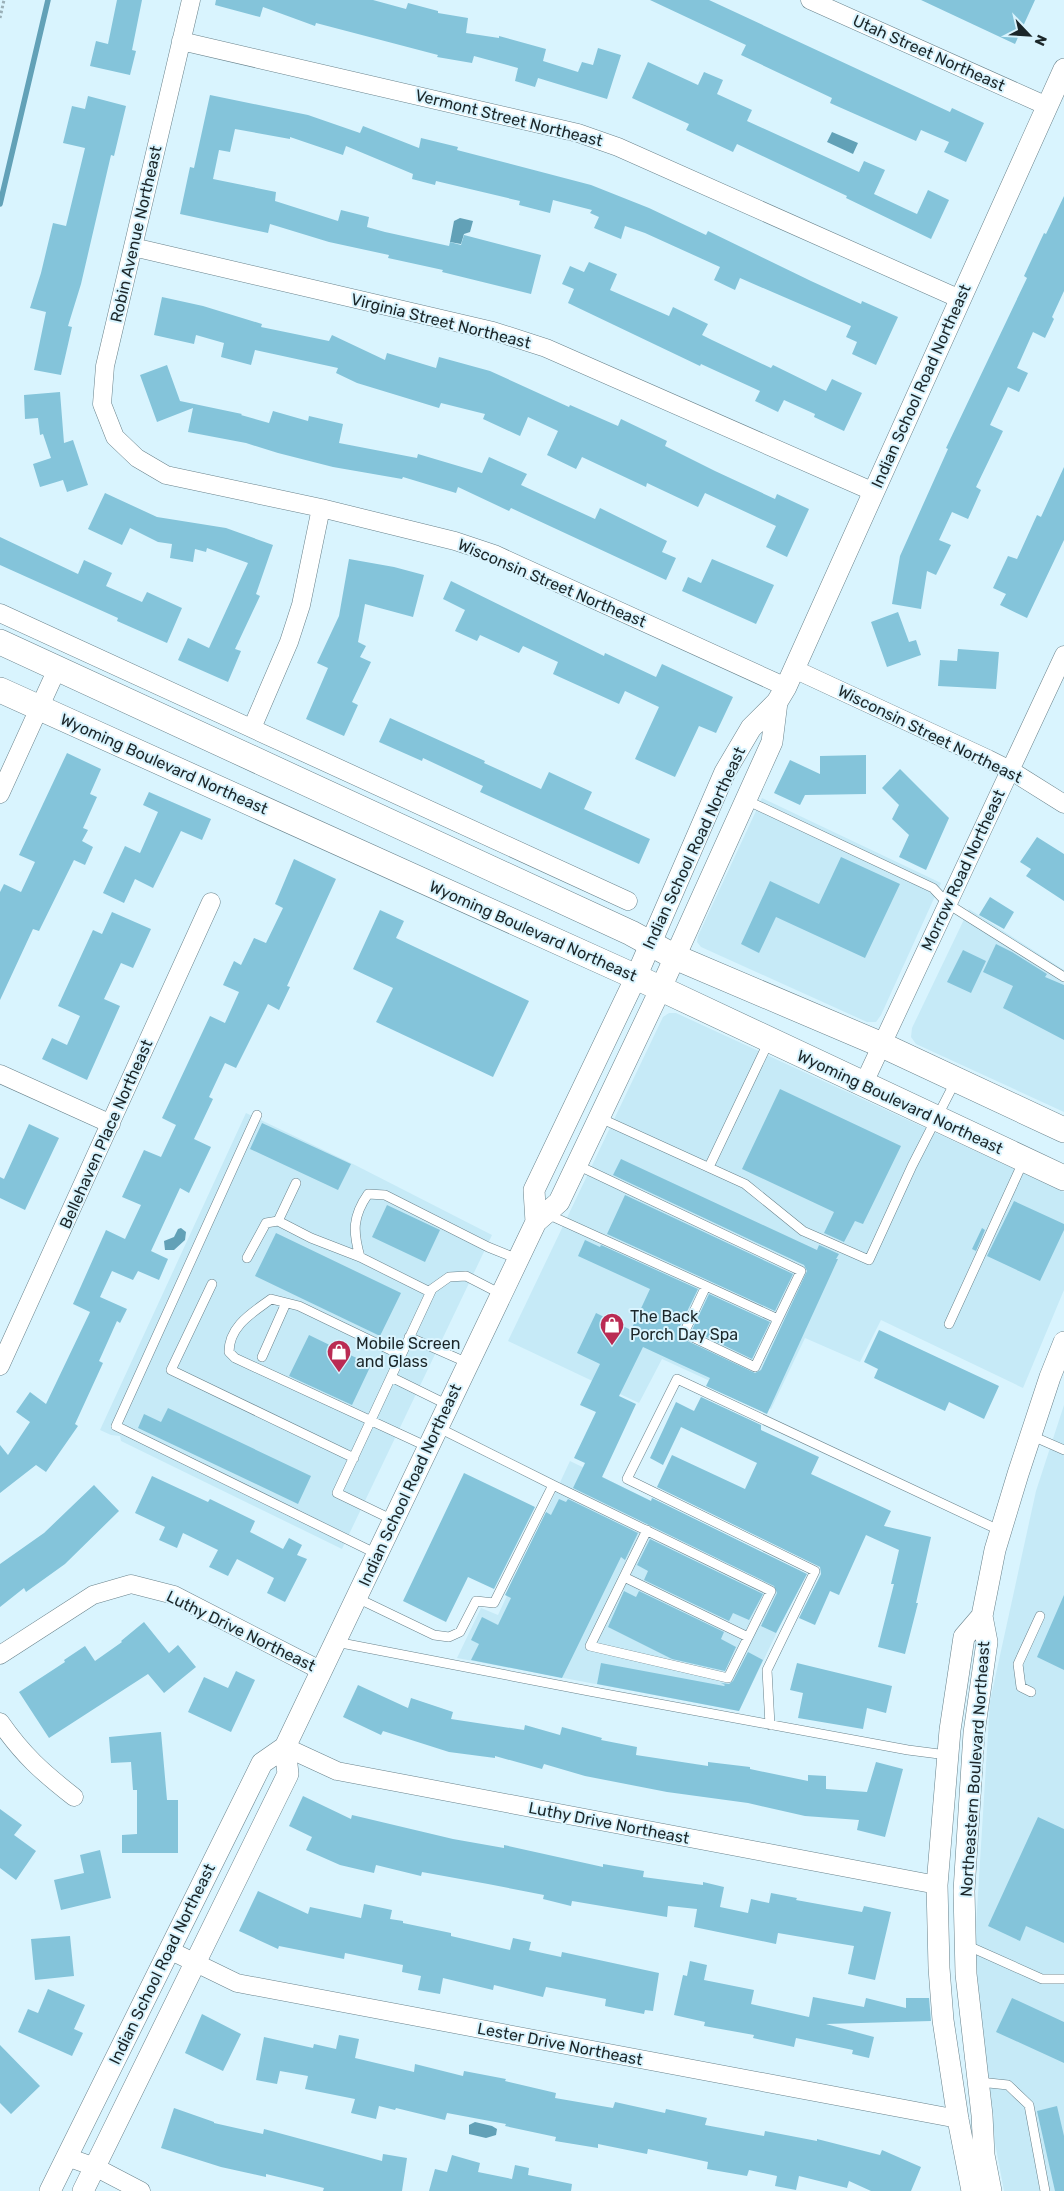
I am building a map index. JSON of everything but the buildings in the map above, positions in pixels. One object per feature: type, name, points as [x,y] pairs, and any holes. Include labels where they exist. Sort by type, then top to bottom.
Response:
[{"type":"main road","points":[[0,642],[650,942],[675,957],[882,1045],[1064,1130]]},
{"type":"main road","name":"Wyoming Boulevard Northeast","points":[[0,690],[636,978],[1064,1178]]},
{"type":"street","name":"Robin Avenue Northeast","points":[[137,458],[115,437],[102,404],[105,366],[191,0]]},
{"type":"street","name":"Utah Street Northeast","points":[[810,0],[1048,106]]},
{"type":"street","name":"Vermont Street Northeast","points":[[181,41],[578,132],[618,147],[960,299]]},
{"type":"street","name":"Indian School Road Northeast","points":[[50,2191],[262,1762],[285,1747],[518,1260],[541,1218],[559,1202],[600,1118],[772,742],[786,686],[1064,69]]},
{"type":"street","name":"Virginia Street Northeast","points":[[133,247],[493,331],[546,348],[874,492]]},
{"type":"street","name":"Wisconsin Street Northeast","points":[[137,458],[166,475],[321,508],[455,541],[494,554],[786,686],[1010,770],[1064,804]]},
{"type":"street","points":[[252,728],[289,642],[301,605],[321,508]]},
{"type":"street","points":[[0,613],[628,901]]},
{"type":"street","name":"Morrow Road Northeast","points":[[864,1085],[1064,655]]},
{"type":"street","points":[[0,794],[57,669]]},
{"type":"street","name":"Indian School Road Northeast","points":[[541,1218],[534,1190],[636,978],[725,772],[751,728],[786,686]]},
{"type":"street","name":"Bellehaven Place Northeast","points":[[0,1366],[211,902]]},
{"type":"street","points":[[0,1074],[111,1124]]},
{"type":"street","name":"Northeastern Boulevard Northeast","points":[[991,2191],[984,2155],[979,2082],[966,1974],[964,1891],[974,1733],[987,1642],[982,1616],[995,1550],[1030,1435],[1064,1342]]},
{"type":"street","name":"Luthy Drive Northeast","points":[[0,1655],[93,1595],[130,1584],[174,1595],[322,1671]]},
{"type":"street","name":"Northeastern Boulevard Northeast","points":[[972,2191],[958,2119],[943,2020],[939,1968],[937,1885],[950,1730],[964,1637],[982,1616]]},
{"type":"street","points":[[0,1722],[18,1749],[39,1770],[74,1797]]},
{"type":"street","name":"Indian School Road Northeast","points":[[82,2191],[288,1774],[285,1747]]},
{"type":"street","name":"Luthy Drive Northeast","points":[[285,1747],[337,1772],[937,1885]]},
{"type":"street","points":[[949,1758],[958,1784],[950,1913],[952,1929],[965,1944]]},
{"type":"street","name":"Lester Drive Northeast","points":[[168,1950],[237,1983],[958,2119]]},
{"type":"street","points":[[939,1968],[951,1988],[964,2069],[979,2082]]},
{"type":"street","points":[[67,2156],[94,2167],[140,2191]]},
{"type":"lane","points":[[746,800],[933,888],[948,904],[1064,977]]},
{"type":"lane","points":[[709,1168],[769,1041]]},
{"type":"lane","points":[[600,1118],[745,1184],[803,1231],[869,1260],[912,1166],[956,1079]]},
{"type":"lane","points":[[257,1115],[116,1426],[377,1554]]},
{"type":"lane","points":[[949,1324],[1024,1160]]},
{"type":"lane","points":[[577,1165],[801,1271],[755,1367],[684,1334],[706,1286]]},
{"type":"lane","points":[[278,1221],[296,1182]]},
{"type":"lane","points":[[360,1257],[354,1230],[358,1208],[368,1194],[385,1195],[518,1260]]},
{"type":"lane","points":[[541,1218],[706,1286],[778,1319]]},
{"type":"lane","points":[[247,1258],[266,1222],[278,1221],[311,1238],[360,1257],[430,1292]]},
{"type":"lane","points":[[394,1520],[337,1493],[430,1292],[449,1277],[466,1276],[501,1294]]},
{"type":"lane","points":[[212,1284],[171,1370],[354,1458]]},
{"type":"lane","points":[[401,1355],[299,1306],[271,1300],[242,1320],[229,1344],[229,1352],[235,1358],[370,1422],[428,1447]]},
{"type":"lane","points":[[262,1357],[286,1303]]},
{"type":"lane","points":[[410,1337],[468,1363]]},
{"type":"lane","points":[[391,1377],[448,1405]]},
{"type":"lane","points":[[770,1725],[767,1670],[815,1571],[627,1479],[677,1379],[1001,1531]]},
{"type":"lane","points":[[438,1427],[771,1591],[728,1678],[590,1646],[647,1530]]},
{"type":"lane","points":[[1030,1435],[1064,1450]]},
{"type":"lane","points":[[357,1598],[434,1635],[449,1637],[460,1632],[476,1601],[494,1603],[553,1485]]},
{"type":"lane","points":[[624,1577],[748,1637]]},
{"type":"lane","points":[[1031,1692],[1022,1687],[1018,1664],[1040,1616]]},
{"type":"lane","points":[[336,1642],[949,1758]]},
{"type":"lane","points":[[965,1944],[1042,1979],[1064,1979]]},
{"type":"lane","points":[[979,2082],[1008,2085],[1028,2105],[1045,2191]]},
{"type":"path","points":[[0,18],[4,0]]},
{"type":"shaded area","points":[[762,798],[941,883],[881,1015],[876,1022],[867,1022],[701,947],[697,942],[698,936]]},
{"type":"shaded area","points":[[969,909],[1064,970],[1064,1112],[916,1044],[911,1037],[912,1028]]},
{"type":"shaded area","points":[[669,1013],[676,1013],[1064,1192],[1064,1290],[1023,1388],[881,1320],[860,1362],[805,1338],[771,1409],[662,1359],[639,1403],[508,1341],[663,1017]]},
{"type":"shaded area","points":[[246,1113],[355,1165],[492,1235],[342,1549],[121,1441],[120,1436],[111,1435],[100,1430]]},
{"type":"shaded area","points":[[1064,1405],[1064,2191],[1004,2191],[989,2111],[976,1987],[976,1926],[990,1701],[1036,1491]]},
{"type":"shaded area","points":[[570,1461],[804,1576],[739,1711],[457,1658],[481,1608],[498,1615]]},
{"type":"water","points":[[832,132],[858,143],[853,154],[827,142]]},
{"type":"water","points":[[460,218],[473,221],[470,232],[464,234],[461,244],[450,242],[454,221]]},
{"type":"water","points":[[181,1228],[186,1232],[185,1240],[174,1250],[165,1250],[164,1241],[174,1237],[178,1229]]},
{"type":"water","points":[[475,2122],[497,2129],[496,2135],[486,2138],[469,2134],[469,2125]]},
{"type":"waterway","points":[[0,204],[48,0]]},
{"type":"place","name":"The Back Porch Day Spa","points":[[612,1346]]},
{"type":"place","name":"Mobile Screen and Glass","points":[[339,1373]]}]
